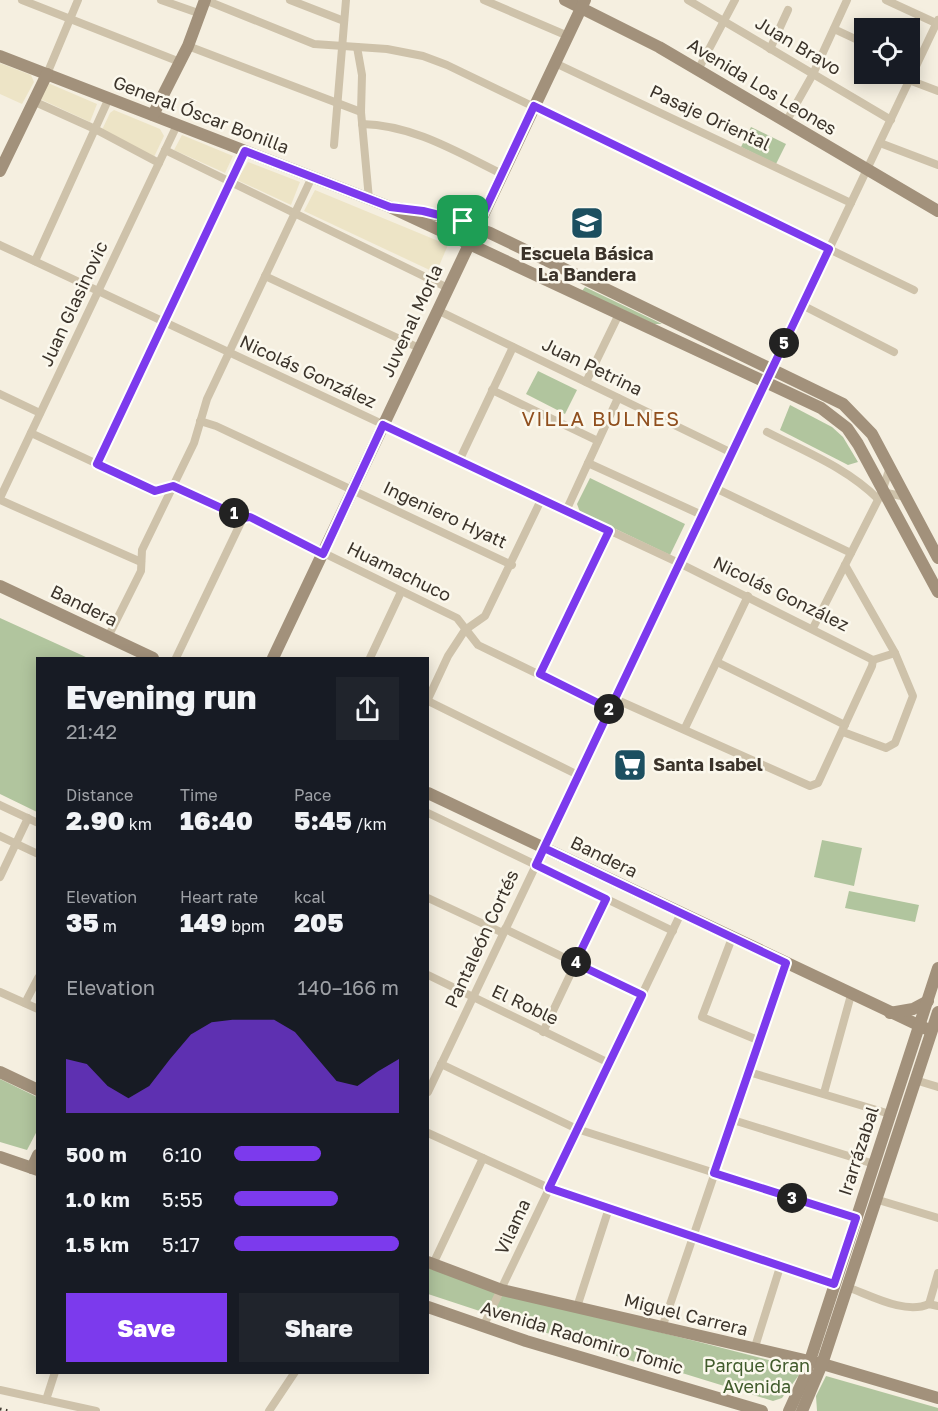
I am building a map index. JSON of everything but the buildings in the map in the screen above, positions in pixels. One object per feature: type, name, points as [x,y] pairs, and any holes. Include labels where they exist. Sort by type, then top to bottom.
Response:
[{"type":"street","points":[[22,0],[180,62]]},
{"type":"street","points":[[0,169],[47,74],[78,0]]},
{"type":"street","points":[[162,0],[201,14]]},
{"type":"street","points":[[153,115],[188,46],[205,0],[307,42],[401,51],[435,60],[914,290]]},
{"type":"street","points":[[290,0],[344,21]]},
{"type":"street","points":[[334,145],[346,0]]},
{"type":"street","points":[[484,0],[568,36]]},
{"type":"street","name":"Avenida Los Leones","points":[[566,0],[583,4],[938,211]]},
{"type":"street","name":"Juan Bravo","points":[[688,0],[891,120]]},
{"type":"street","points":[[698,70],[735,0]]},
{"type":"street","points":[[786,122],[813,74],[847,0]]},
{"type":"street","points":[[885,0],[937,22]]},
{"type":"street","name":"Juvenal Morla","points":[[273,657],[583,4]]},
{"type":"street","points":[[770,48],[788,10]]},
{"type":"street","name":"Pantaleón Cortés","points":[[920,51],[937,22]]},
{"type":"street","name":"Juan Bravo","points":[[834,29],[854,38]]},
{"type":"street","points":[[188,46],[361,112]]},
{"type":"street","points":[[357,47],[362,75],[361,112],[369,200]]},
{"type":"street","name":"General Óscar Bonilla","points":[[0,56],[390,207],[620,312],[821,408],[847,428],[880,496],[938,592]]},
{"type":"street","name":"Pasaje Oriental","points":[[555,63],[851,203]]},
{"type":"street","name":"Pantaleón Cortés","points":[[429,1090],[907,84]]},
{"type":"street","points":[[920,84],[938,91]]},
{"type":"street","points":[[35,261],[109,98]]},
{"type":"street","points":[[33,102],[95,129],[159,163]]},
{"type":"street","points":[[362,124],[383,125],[411,131],[502,174]]},
{"type":"street","name":"Juan Glasinovic","points":[[0,499],[177,125]]},
{"type":"street","points":[[880,143],[938,165]]},
{"type":"street","points":[[165,150],[448,288]]},
{"type":"street","points":[[97,464],[245,151]]},
{"type":"street","points":[[108,637],[141,571],[142,550],[194,443],[203,410],[312,177]]},
{"type":"street","name":"General Óscar Bonilla","points":[[390,207],[433,213],[477,227],[843,404],[872,434],[938,558]]},
{"type":"street","name":"Nicolás González","points":[[0,245],[679,563],[873,660]]},
{"type":"street","points":[[265,276],[419,348]]},
{"type":"street","points":[[802,305],[894,352]]},
{"type":"street","name":"Juan Petrina","points":[[437,310],[732,453]]},
{"type":"street","points":[[586,382],[620,312]]},
{"type":"street","points":[[459,460],[513,347]]},
{"type":"street","points":[[492,390],[598,441]]},
{"type":"street","points":[[0,394],[40,413]]},
{"type":"street","points":[[566,511],[618,398]]},
{"type":"street","name":"Ingeniero Hyatt","points":[[200,422],[216,426],[512,565]]},
{"type":"street","name":"General Óscar Bonilla","points":[[767,432],[845,472],[880,496]]},
{"type":"street","name":"Huamachuco","points":[[31,433],[155,491],[173,486],[243,518],[250,517],[457,618],[478,645],[610,709]]},
{"type":"street","points":[[588,463],[702,515]]},
{"type":"street","points":[[813,628],[880,496],[890,466]]},
{"type":"street","points":[[715,488],[851,554]]},
{"type":"street","points":[[880,496],[907,497]]},
{"type":"street","points":[[0,499],[141,562]]},
{"type":"street","points":[[429,698],[448,656],[465,630],[485,616],[512,565],[541,500]]},
{"type":"street","points":[[176,657],[243,518]]},
{"type":"street","points":[[540,674],[609,531]]},
{"type":"street","points":[[717,662],[844,729],[886,748],[895,743],[913,696],[895,653],[845,565]]},
{"type":"street","name":"Bandera","points":[[0,586],[151,657]]},
{"type":"street","points":[[370,657],[401,592]]},
{"type":"street","points":[[685,728],[748,596]]},
{"type":"street","points":[[615,699],[685,728],[810,786],[818,783],[873,660],[895,653]]},
{"type":"street","points":[[429,700],[578,775]]},
{"type":"street","name":"Bandera","points":[[429,793],[918,1027],[931,1031]]},
{"type":"street","points":[[0,805],[36,822]]},
{"type":"street","name":"Bandera","points":[[429,813],[673,931]]},
{"type":"street","points":[[0,877],[28,818]]},
{"type":"street","points":[[0,836],[36,853]]},
{"type":"street","points":[[429,898],[642,995]]},
{"type":"street","points":[[543,1032],[606,899]]},
{"type":"street","name":"Vilama","points":[[483,1327],[681,913]]},
{"type":"street","points":[[732,938],[702,1017],[760,1041]]},
{"type":"street","points":[[662,1328],[786,963]]},
{"type":"street","name":"Irarrázabal","points":[[840,1286],[856,1218],[938,968]]},
{"type":"street","name":"El Roble","points":[[429,976],[609,1063]]},
{"type":"street","points":[[25,1003],[36,982]]},
{"type":"street","points":[[0,992],[36,1008]]},
{"type":"street","points":[[824,1093],[851,994]]},
{"type":"street","points":[[890,1013],[913,1009],[928,1001]]},
{"type":"street","name":"Irarrázabal","points":[[802,1411],[840,1286],[875,1199],[938,1012]]},
{"type":"street","points":[[441,1064],[577,1129],[856,1218]]},
{"type":"street","points":[[0,1072],[36,1089]]},
{"type":"street","points":[[749,1072],[890,1114]]},
{"type":"street","points":[[915,1080],[938,1087]]},
{"type":"street","points":[[733,1120],[874,1164]]},
{"type":"street","points":[[429,1132],[549,1188],[902,1306],[921,1308],[933,1305],[938,1273]]},
{"type":"street","points":[[0,1156],[35,1169]]},
{"type":"street","points":[[430,1263],[483,1158]]},
{"type":"street","points":[[875,1199],[938,1218]]},
{"type":"street","points":[[577,1307],[609,1208]]},
{"type":"street","name":"Miguel Carrera","points":[[430,1263],[502,1290],[815,1363],[938,1398]]},
{"type":"street","points":[[754,1350],[780,1267]]},
{"type":"street","name":"Avenida Radomiro Tomic","points":[[429,1307],[483,1327],[762,1411]]},
{"type":"street","name":"Irarrázabal","points":[[789,1411],[815,1363]]},
{"type":"street","points":[[46,1400],[54,1374]]},
{"type":"street","points":[[269,1411],[294,1374]]},
{"type":"street","points":[[0,1390],[96,1411]]},
{"type":"green space","points":[[751,127],[786,144],[776,164],[741,147]]},
{"type":"green space","points":[[585,287],[662,324],[654,324],[582,291]]},
{"type":"green space","points":[[538,371],[577,390],[565,414],[526,394]]},
{"type":"green space","points":[[790,405],[832,427],[843,437],[858,462],[848,465],[780,430]]},
{"type":"green space","points":[[590,478],[685,524],[670,555],[580,512],[577,504]]},
{"type":"green space","points":[[0,618],[86,657],[36,657],[36,812],[0,794]]},
{"type":"green space","points":[[822,840],[862,848],[854,886],[814,877]]},
{"type":"green space","points":[[849,891],[919,905],[915,922],[845,908]]},
{"type":"green space","points":[[0,1079],[36,1097],[36,1133],[27,1150],[0,1142]]},
{"type":"green space","name":"Parque Gran Avenida","points":[[429,1268],[566,1308],[798,1368],[799,1375],[782,1398],[773,1401],[682,1373],[662,1370],[655,1362],[644,1360],[638,1363],[429,1294]]},
{"type":"green space","name":"Parque Gran Avenida","points":[[826,1376],[938,1408],[938,1411],[817,1411],[816,1396]]},
{"type":"shaded area","points":[[0,63],[31,75],[34,82],[22,104],[0,94]]},
{"type":"shaded area","points":[[48,83],[97,104],[90,122],[40,99]]},
{"type":"shaded area","points":[[114,110],[160,129],[164,136],[154,157],[101,132],[110,113]]},
{"type":"shaded area","points":[[182,135],[233,156],[225,173],[174,150]]},
{"type":"shaded area","points":[[248,162],[300,182],[291,205],[237,180]]},
{"type":"shaded area","points":[[315,190],[448,245],[436,273],[304,211]]},
{"type":"railway","points":[[0,1409],[9,1411]]},
{"type":"place","name":"Escuela Básica La Bandera","points":[[587,223]]},
{"type":"place","name":"Santa Isabel","points":[[630,765]]},
{"type":"district","name":"VILLA BULNES","points":[[601,419]]},
{"type":"route","points":[[463,221],[423,211],[390,207],[245,151],[97,464],[155,491],[173,486],[243,518],[250,517],[323,554],[383,425],[609,531],[540,674],[610,709],[544,848],[786,963],[714,1173],[856,1218],[834,1284],[549,1188],[642,995],[575,963],[606,899],[536,865],[544,848],[829,249],[534,106],[477,227],[463,221]]}]
